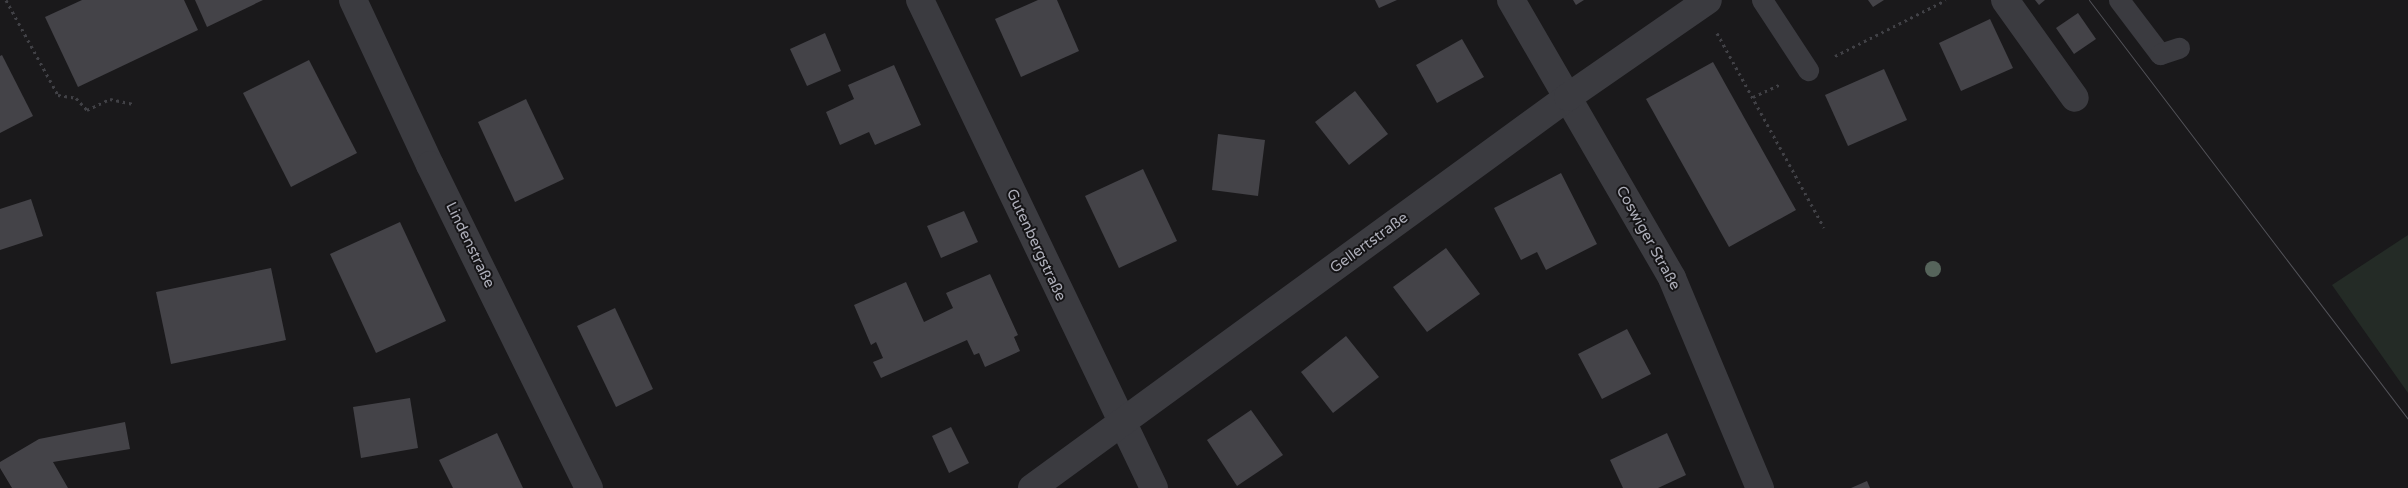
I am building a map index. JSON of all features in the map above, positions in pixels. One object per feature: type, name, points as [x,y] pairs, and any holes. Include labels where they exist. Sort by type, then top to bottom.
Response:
[{"type":"street","name":"Lindenstraße","points":[[353,0],[430,165],[589,488]]},
{"type":"street","name":"Gutenbergstraße","points":[[920,0],[1121,424],[1154,488]]},
{"type":"street","name":"Coswiger Straße","points":[[1511,0],[1672,278],[1760,488]]},
{"type":"street","points":[[2005,0],[2075,98]]},
{"type":"street","name":"Gellertstraße","points":[[1032,488],[1568,97],[1705,2]]},
{"type":"lane","points":[[1762,0],[1808,70]]},
{"type":"lane","points":[[2119,0],[2160,54],[2179,48]]},
{"type":"path","points":[[6,0],[58,95],[76,98],[87,110],[110,99],[133,104]]},
{"type":"path","points":[[1753,97],[1946,0]]},
{"type":"path","points":[[1705,2],[1753,97],[1824,228]]},
{"type":"shaded area","points":[[2408,235],[2408,393],[2332,285]]},
{"type":"building","points":[[82,0],[184,0],[198,30],[78,87],[45,17]]},
{"type":"building","points":[[195,0],[263,0],[207,27]]},
{"type":"building","points":[[1038,0],[1057,0],[1079,51],[1021,77],[995,19]]},
{"type":"building","points":[[1375,0],[1397,0],[1379,8]]},
{"type":"building","points":[[1573,0],[1584,0],[1576,5]]},
{"type":"building","points":[[1868,0],[1884,0],[1873,7]]},
{"type":"building","points":[[2035,0],[2045,0],[2039,5]]},
{"type":"building","points":[[2078,13],[2096,39],[2074,54],[2056,28]]},
{"type":"building","points":[[1990,19],[2013,68],[1961,91],[1939,43]]},
{"type":"building","points":[[825,33],[841,71],[807,86],[790,49]]},
{"type":"building","points":[[1462,39],[1484,77],[1437,103],[1416,65]]},
{"type":"building","points":[[2,55],[33,116],[0,133],[0,56]]},
{"type":"building","points":[[309,60],[357,153],[291,187],[243,93]]},
{"type":"building","points":[[1713,62],[1796,210],[1729,247],[1646,99]]},
{"type":"building","points":[[894,65],[921,125],[875,145],[869,132],[840,145],[826,112],[854,99],[848,85]]},
{"type":"building","points":[[1884,69],[1907,120],[1848,146],[1825,95]]},
{"type":"building","points":[[1355,91],[1388,134],[1349,165],[1315,122]]},
{"type":"building","points":[[526,99],[564,179],[515,202],[478,122]]},
{"type":"building","points":[[1218,134],[1265,140],[1258,196],[1212,190]]},
{"type":"building","points":[[1143,169],[1177,241],[1119,268],[1085,196]]},
{"type":"building","points":[[1561,173],[1597,244],[1546,270],[1537,252],[1521,260],[1494,208]]},
{"type":"building","points":[[31,199],[43,236],[0,250],[0,209]]},
{"type":"building","points":[[964,211],[978,242],[941,258],[927,226]]},
{"type":"building","points":[[400,222],[446,321],[376,353],[330,254]]},
{"type":"building","points":[[1446,248],[1480,294],[1427,332],[1393,287]]},
{"type":"building","points":[[271,268],[286,340],[171,364],[156,292]]},
{"type":"building","points":[[990,274],[1018,335],[1014,337],[1020,351],[985,367],[979,353],[974,355],[967,340],[881,378],[873,362],[883,358],[876,342],[871,345],[854,305],[906,282],[924,322],[953,308],[946,293]]},
{"type":"building","points":[[615,308],[653,389],[616,407],[577,326]]},
{"type":"building","points":[[1627,329],[1651,374],[1602,399],[1578,354]]},
{"type":"building","points":[[1346,336],[1379,377],[1333,413],[1301,372]]},
{"type":"building","points":[[410,398],[418,448],[361,458],[353,407]]},
{"type":"building","points":[[1251,410],[1283,455],[1237,486],[1207,440]]},
{"type":"building","points":[[125,422],[130,449],[53,462],[68,488],[12,488],[0,468],[0,462],[39,439]]},
{"type":"building","points":[[951,427],[969,463],[949,473],[932,436]]},
{"type":"building","points":[[497,433],[523,488],[453,488],[439,460]]},
{"type":"building","points":[[1667,433],[1686,475],[1658,488],[1623,488],[1610,460]]},
{"type":"building","points":[[1867,481],[1870,488],[1851,488]]},
{"type":"tram line","points":[[2089,0],[2408,419]]}]
